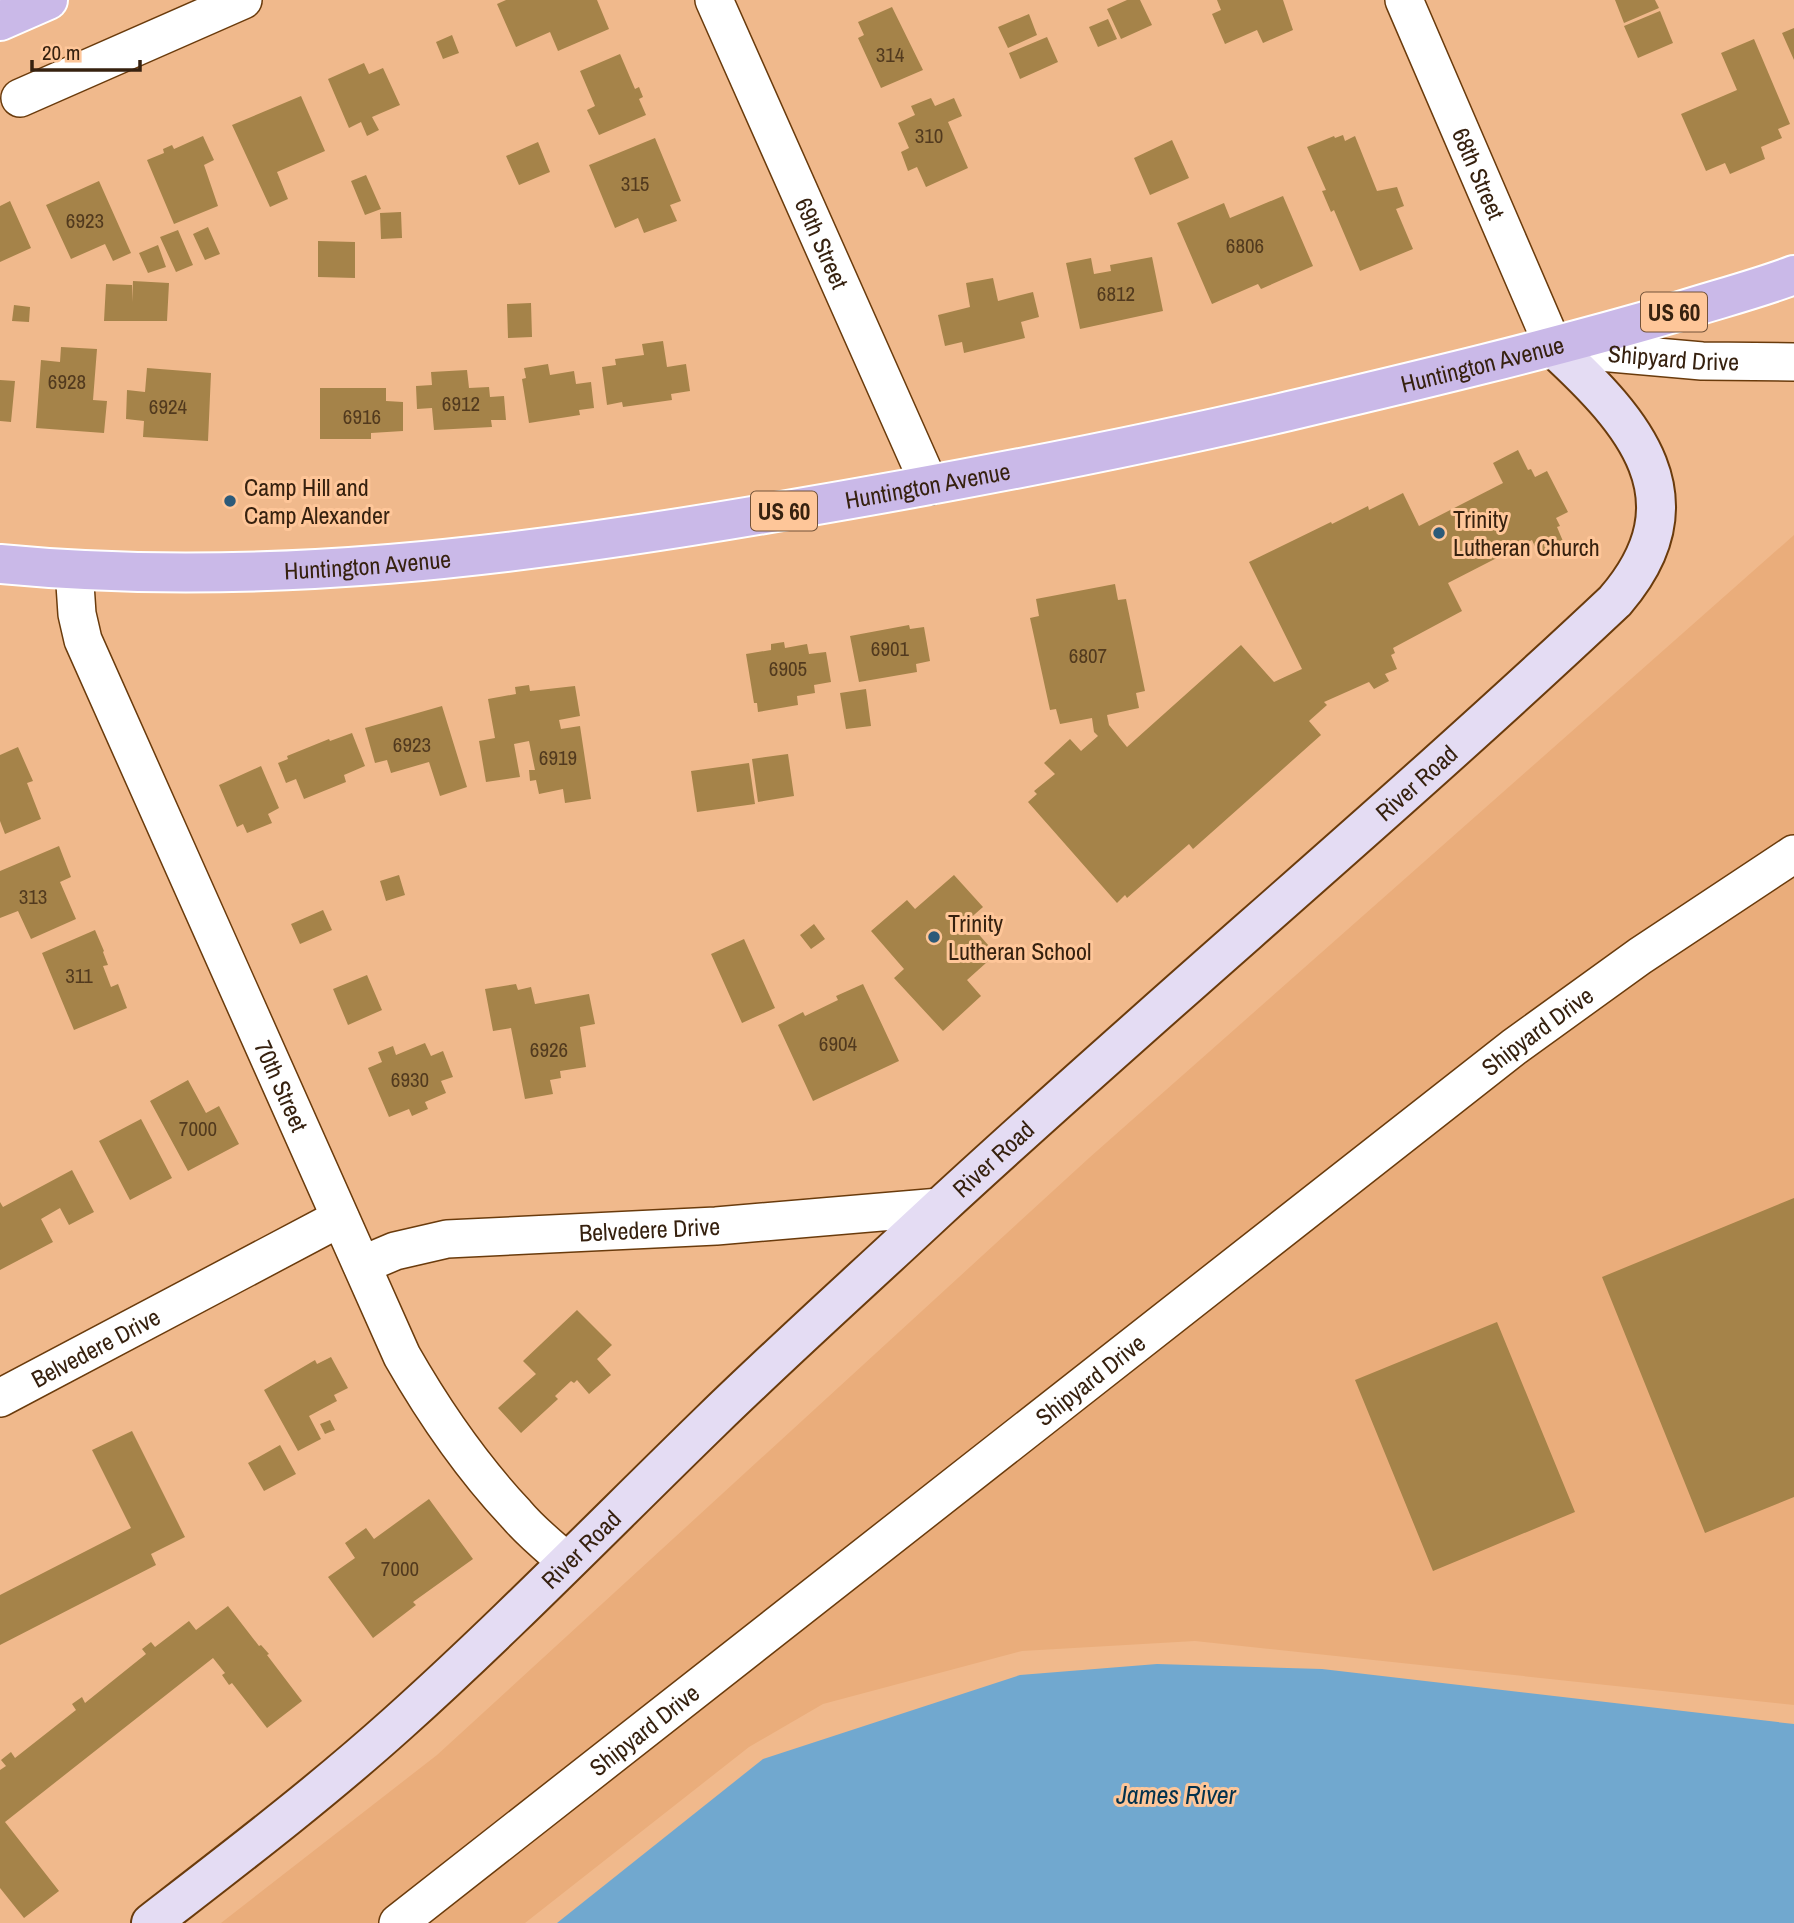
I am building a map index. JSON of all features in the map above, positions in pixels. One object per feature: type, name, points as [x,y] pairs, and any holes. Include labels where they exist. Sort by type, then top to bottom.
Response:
[{"type":"main road","points":[[0,21],[48,0]]},
{"type":"main road","name":"Huntington Avenue","points":[[0,564],[163,572],[321,568],[499,554],[684,528],[930,486],[1181,436],[1554,348],[1794,275]]},
{"type":"street","points":[[20,98],[243,0]]},
{"type":"street","name":"69th Street","points":[[714,0],[930,486]]},
{"type":"street","name":"68th Street","points":[[1404,0],[1554,348]]},
{"type":"street","name":"Shipyard Drive","points":[[1554,348],[1702,361],[1794,362]]},
{"type":"street","name":"River Road","points":[[151,1923],[276,1826],[396,1724],[940,1207],[1151,1014],[1499,708],[1606,610],[1633,580],[1647,555],[1656,528],[1657,502],[1652,476],[1640,448],[1625,424],[1592,384],[1554,348]]},
{"type":"street","name":"70th Street","points":[[74,569],[77,614],[83,640],[402,1356],[429,1403],[453,1437],[516,1515],[567,1562]]},
{"type":"street","name":"Shipyard Drive","points":[[398,1923],[1514,1048],[1640,956],[1794,853]]},
{"type":"street","name":"Belvedere Drive","points":[[362,1265],[395,1251],[447,1239],[716,1226],[940,1207]]},
{"type":"street","name":"Belvedere Drive","points":[[0,1398],[340,1218]]},
{"type":"shaded area","points":[[1794,535],[1794,1705],[1195,1641],[1022,1651],[823,1704],[749,1747],[525,1923],[221,1923],[437,1755],[1089,1158]]},
{"type":"water","name":"James River","points":[[1157,1664],[1322,1669],[1794,1724],[1794,1923],[557,1923],[763,1759],[1020,1675]]},
{"type":"building","points":[[506,0],[597,0],[609,29],[558,51],[550,32],[516,47],[497,4]]},
{"type":"building","points":[[1127,0],[1140,0],[1152,25],[1121,39],[1107,9]]},
{"type":"building","points":[[1217,0],[1283,0],[1293,30],[1263,43],[1257,30],[1225,44],[1212,14],[1221,10]]},
{"type":"building","points":[[1615,0],[1655,0],[1659,8],[1624,23]]},
{"type":"building","points":[[892,7],[923,70],[881,88],[858,38],[864,35],[858,22]]},
{"type":"building","points":[[1660,11],[1673,43],[1638,58],[1624,26]]},
{"type":"building","points":[[1029,14],[1037,35],[1008,48],[998,27]]},
{"type":"building","points":[[1108,19],[1117,39],[1098,47],[1089,27]]},
{"type":"building","points":[[1794,28],[1794,60],[1782,33]]},
{"type":"building","points":[[452,35],[459,53],[443,59],[436,42]]},
{"type":"building","points":[[1047,37],[1058,62],[1020,79],[1009,53]]},
{"type":"building","points":[[1754,39],[1790,124],[1778,129],[1782,138],[1761,147],[1765,159],[1730,174],[1725,163],[1706,171],[1681,114],[1737,90],[1721,53]]},
{"type":"building","points":[[620,54],[635,89],[639,87],[643,97],[639,99],[646,115],[599,135],[587,110],[595,106],[580,71]]},
{"type":"building","points":[[364,63],[369,74],[383,68],[400,105],[372,117],[379,130],[367,136],[361,122],[349,128],[328,79]]},
{"type":"building","points":[[301,96],[325,151],[277,172],[288,199],[270,207],[232,125]]},
{"type":"building","points":[[931,98],[935,106],[954,98],[962,116],[948,122],[968,168],[926,187],[917,167],[908,171],[901,152],[909,148],[898,123],[915,115],[911,106]]},
{"type":"building","points":[[1343,135],[1345,141],[1355,136],[1377,191],[1397,187],[1404,206],[1396,209],[1413,249],[1360,271],[1334,210],[1331,212],[1322,191],[1326,190],[1307,147]]},
{"type":"building","points":[[203,136],[214,160],[204,165],[218,206],[174,224],[147,160],[164,153],[163,149],[172,145],[174,149]]},
{"type":"building","points":[[655,138],[681,201],[670,205],[677,221],[644,233],[638,218],[615,228],[589,165]]},
{"type":"building","points":[[1172,140],[1189,178],[1150,195],[1134,158]]},
{"type":"building","points":[[538,142],[550,172],[519,185],[506,156]]},
{"type":"building","points":[[366,175],[381,209],[365,215],[351,181]]},
{"type":"building","points":[[99,181],[131,253],[113,261],[105,244],[71,259],[46,205]]},
{"type":"building","points":[[1283,196],[1313,266],[1261,289],[1258,284],[1212,304],[1177,223],[1224,203],[1230,218]]},
{"type":"building","points":[[10,201],[31,248],[0,262],[0,206]]},
{"type":"building","points":[[401,212],[402,238],[381,239],[380,213]]},
{"type":"building","points":[[208,227],[220,254],[205,260],[193,234]]},
{"type":"building","points":[[178,230],[193,265],[176,272],[160,237]]},
{"type":"building","points":[[318,241],[355,242],[355,278],[318,277]]},
{"type":"building","points":[[158,245],[166,267],[148,273],[139,253]]},
{"type":"building","points":[[1152,257],[1163,311],[1080,329],[1066,263],[1091,258],[1094,274],[1111,271],[1110,265]]},
{"type":"building","points":[[993,278],[998,301],[1033,292],[1039,317],[1021,322],[1025,338],[964,353],[962,342],[945,346],[938,315],[970,307],[966,283]]},
{"type":"building","points":[[133,281],[169,283],[167,321],[104,321],[106,284],[132,285],[132,302]]},
{"type":"building","points":[[531,303],[532,337],[508,338],[507,304]]},
{"type":"building","points":[[14,305],[30,307],[29,322],[12,321]]},
{"type":"building","points":[[663,341],[667,367],[686,364],[690,391],[671,394],[672,400],[623,407],[622,402],[607,405],[602,367],[616,365],[615,359],[644,355],[642,344]]},
{"type":"building","points":[[61,347],[97,349],[93,400],[107,401],[104,433],[36,428],[41,360],[60,362]]},
{"type":"building","points":[[548,364],[550,375],[574,371],[576,384],[591,382],[594,408],[579,410],[580,415],[529,423],[522,379],[526,378],[524,368]]},
{"type":"building","points":[[147,368],[211,373],[208,441],[143,437],[144,421],[126,419],[127,390],[145,392]]},
{"type":"building","points":[[467,370],[469,388],[489,387],[490,397],[504,396],[506,420],[491,420],[492,427],[434,430],[432,408],[417,409],[416,386],[432,385],[431,372]]},
{"type":"building","points":[[0,380],[15,381],[11,422],[0,421]]},
{"type":"building","points":[[320,388],[386,388],[386,401],[403,402],[403,431],[371,433],[371,439],[320,439]]},
{"type":"building","points":[[1518,450],[1528,470],[1531,469],[1535,477],[1547,471],[1568,512],[1556,518],[1565,546],[1540,558],[1532,540],[1448,583],[1462,611],[1393,648],[1395,653],[1391,655],[1397,669],[1385,674],[1389,681],[1374,689],[1369,682],[1324,702],[1327,705],[1309,721],[1321,735],[1193,849],[1189,844],[1127,898],[1125,895],[1117,903],[1028,802],[1037,794],[1034,791],[1055,774],[1044,763],[1070,739],[1081,751],[1098,736],[1094,732],[1092,718],[1060,724],[1056,709],[1050,710],[1030,618],[1039,616],[1036,599],[1115,584],[1118,600],[1126,599],[1145,691],[1136,693],[1139,708],[1107,715],[1109,725],[1127,747],[1241,645],[1274,682],[1302,669],[1249,562],[1331,522],[1332,524],[1368,506],[1369,510],[1403,493],[1419,526],[1503,483],[1493,463]]},
{"type":"building","points":[[909,625],[910,629],[924,627],[930,661],[916,664],[917,672],[859,682],[850,636]]},
{"type":"building","points":[[784,642],[785,648],[807,644],[809,654],[826,652],[831,682],[814,685],[815,693],[797,696],[798,705],[758,712],[746,654],[771,650],[771,644]]},
{"type":"building","points":[[529,685],[530,691],[575,686],[580,716],[559,720],[561,729],[580,726],[591,799],[565,803],[563,789],[539,794],[536,780],[530,781],[529,770],[535,770],[529,741],[514,744],[520,777],[486,782],[479,741],[495,738],[488,699],[516,694],[515,687]]},
{"type":"building","points":[[866,689],[871,726],[846,729],[840,693]]},
{"type":"building","points":[[442,706],[467,787],[440,796],[429,762],[391,773],[387,760],[375,763],[365,728]]},
{"type":"building","points":[[352,733],[365,766],[344,775],[346,782],[304,799],[296,779],[286,783],[278,763],[288,759],[287,756]]},
{"type":"building","points":[[18,747],[33,781],[27,783],[41,819],[5,834],[0,821],[0,755]]},
{"type":"building","points":[[788,754],[794,796],[758,802],[752,759]]},
{"type":"building","points":[[749,763],[755,804],[697,812],[691,771]]},
{"type":"building","points":[[261,766],[279,808],[268,814],[272,823],[247,833],[243,824],[237,827],[219,785]]},
{"type":"building","points":[[59,846],[71,877],[60,882],[76,919],[31,939],[18,911],[0,918],[0,871]]},
{"type":"building","points":[[399,875],[405,895],[386,901],[380,881]]},
{"type":"building","points":[[954,875],[983,907],[967,921],[996,954],[967,980],[981,996],[943,1031],[894,978],[904,969],[871,931],[907,900],[915,909]]},
{"type":"building","points":[[323,910],[332,930],[300,944],[291,924]]},
{"type":"building","points":[[814,924],[825,939],[811,949],[800,935]]},
{"type":"building","points":[[95,930],[108,965],[103,966],[111,987],[118,984],[127,1008],[74,1030],[42,953]]},
{"type":"building","points":[[744,939],[775,1008],[742,1023],[711,954]]},
{"type":"building","points":[[367,975],[382,1010],[348,1025],[333,989]]},
{"type":"building","points":[[516,984],[518,990],[531,987],[535,1004],[589,994],[595,1024],[580,1027],[586,1067],[560,1071],[561,1078],[550,1080],[553,1094],[525,1099],[511,1028],[493,1031],[485,989]]},
{"type":"building","points":[[863,984],[899,1061],[813,1101],[778,1025],[803,1012],[805,1016],[838,1000],[836,996]]},
{"type":"building","points":[[425,1043],[431,1056],[443,1051],[453,1077],[441,1081],[446,1093],[425,1102],[428,1109],[412,1116],[409,1109],[389,1117],[368,1068],[382,1062],[378,1052],[393,1046],[396,1055]]},
{"type":"building","points":[[188,1080],[206,1113],[219,1106],[239,1144],[188,1171],[150,1101]]},
{"type":"building","points":[[141,1119],[172,1178],[130,1200],[99,1141]]},
{"type":"building","points":[[72,1170],[94,1212],[69,1225],[60,1208],[41,1219],[53,1242],[0,1270],[0,1202],[3,1207]]},
{"type":"building","points":[[1794,1198],[1794,1497],[1705,1533],[1602,1277]]},
{"type":"building","points":[[577,1310],[612,1345],[597,1359],[611,1375],[589,1394],[577,1380],[574,1383],[571,1381],[555,1396],[558,1399],[521,1433],[498,1408],[536,1374],[523,1361]]},
{"type":"building","points":[[1497,1322],[1575,1512],[1433,1571],[1355,1380]]},
{"type":"building","points":[[331,1357],[348,1388],[334,1395],[337,1401],[309,1416],[321,1439],[298,1451],[264,1390],[315,1360],[317,1364]]},
{"type":"building","points":[[330,1420],[335,1430],[325,1434],[320,1424]]},
{"type":"building","points":[[132,1431],[185,1537],[151,1554],[156,1565],[0,1645],[0,1595],[131,1528],[92,1450]]},
{"type":"building","points":[[280,1445],[296,1474],[264,1491],[248,1463]]},
{"type":"building","points":[[429,1499],[473,1559],[413,1602],[416,1605],[373,1638],[328,1577],[355,1558],[345,1543],[366,1528],[374,1539]]},
{"type":"building","points":[[228,1606],[259,1646],[269,1654],[267,1655],[302,1701],[267,1728],[232,1683],[229,1685],[222,1675],[225,1673],[213,1658],[5,1822],[59,1891],[24,1918],[0,1888],[0,1770],[6,1766],[1,1760],[11,1752],[15,1758],[76,1710],[72,1704],[82,1697],[85,1703],[146,1654],[142,1649],[151,1642],[155,1647],[189,1621],[196,1630]]},
{"type":"place","name":"Camp Hill and Camp Alexander","points":[[230,501]]},
{"type":"place","name":"Trinity Lutheran Church","points":[[1439,533]]},
{"type":"place","name":"Trinity Lutheran School","points":[[934,937]]}]
